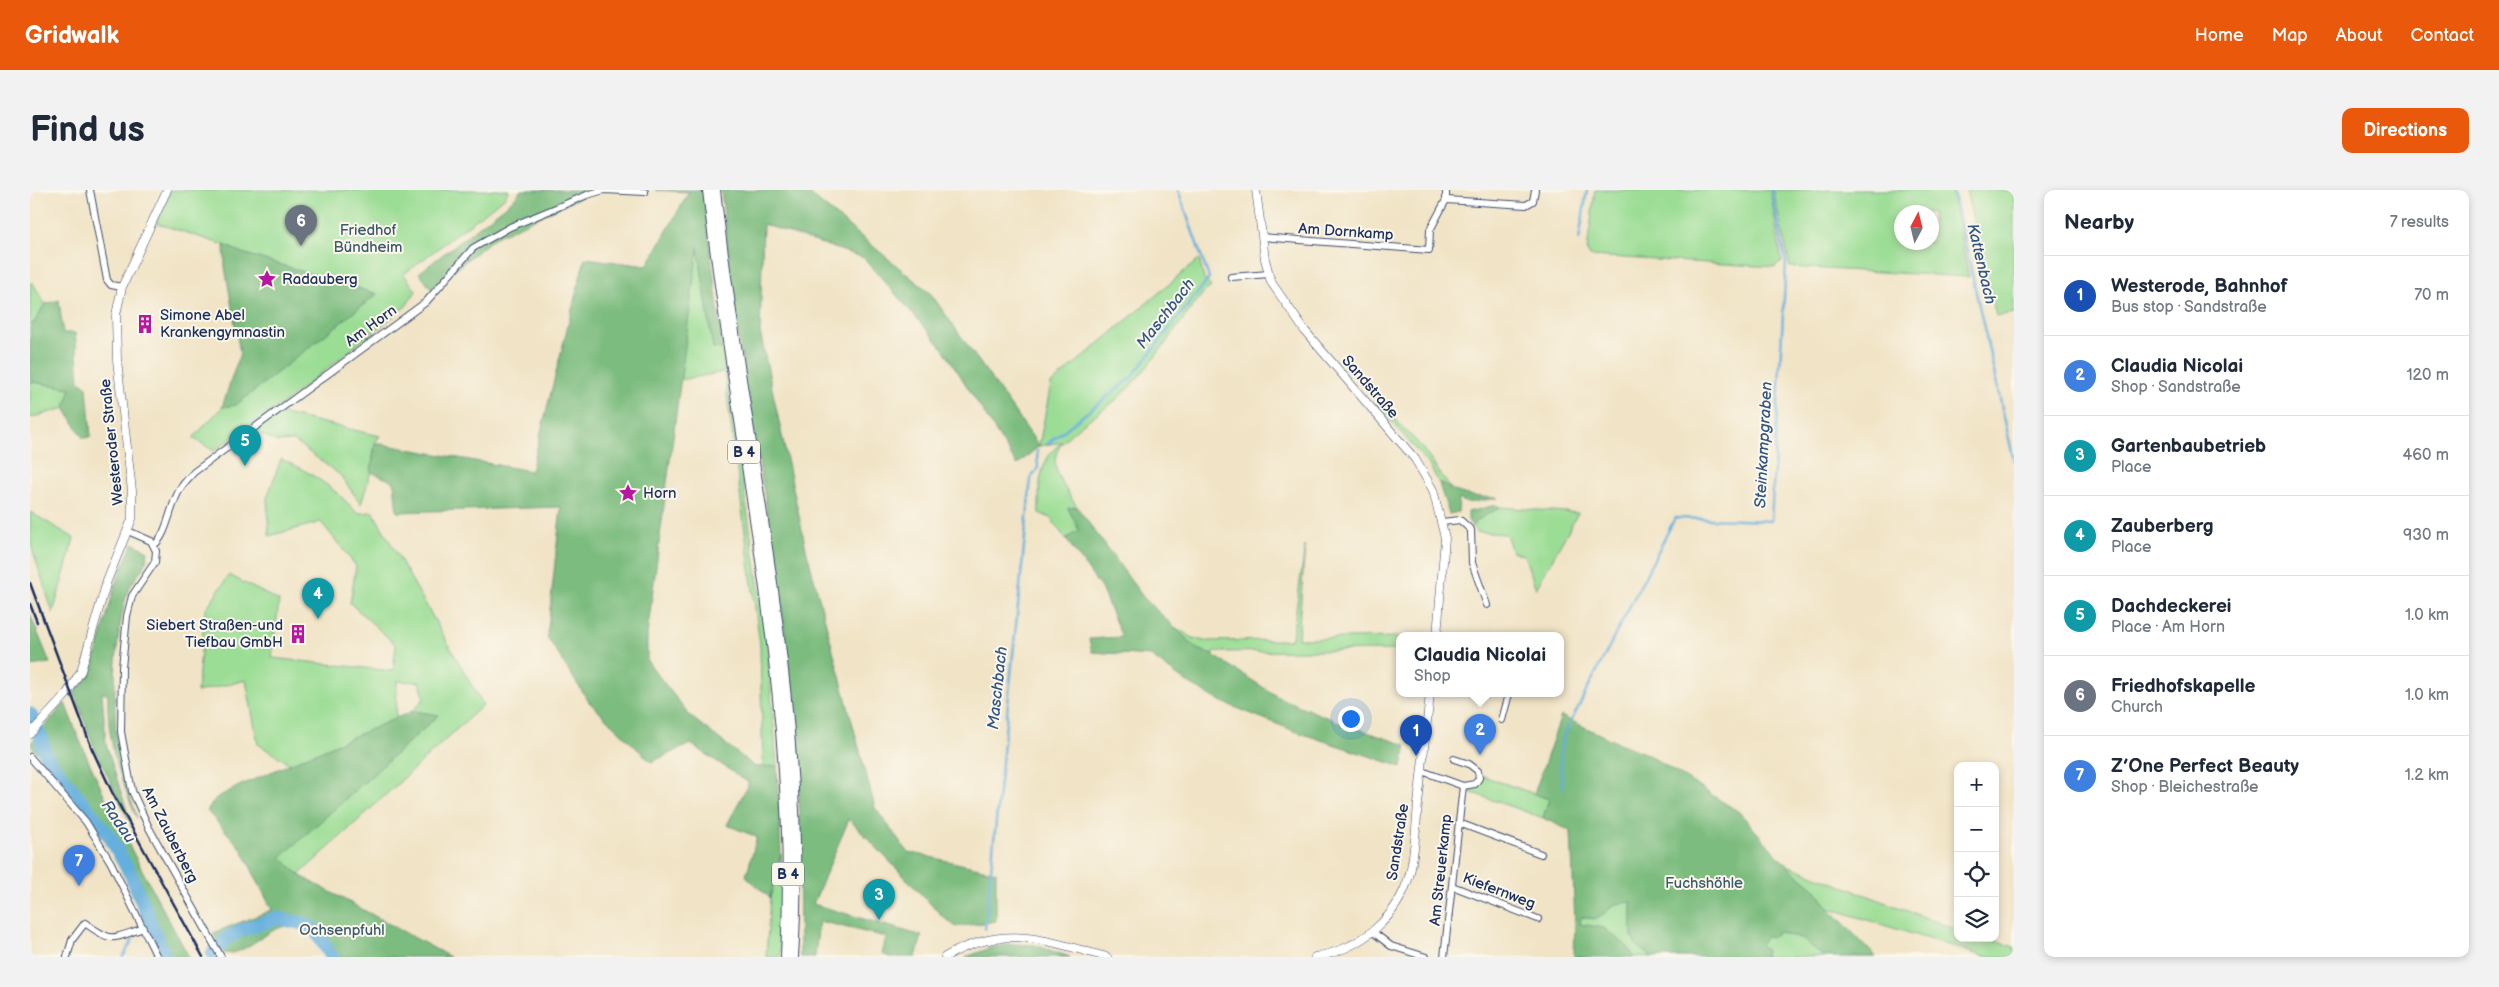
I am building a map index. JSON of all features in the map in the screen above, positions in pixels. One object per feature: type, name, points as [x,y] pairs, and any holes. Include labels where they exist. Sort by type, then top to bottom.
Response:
[{"type":"highway","name":"B 4","points":[[708,190],[714,211],[773,599],[787,711],[796,871],[793,957]]},
{"type":"highway","name":"B 4","points":[[715,190],[714,211],[778,701],[788,850],[786,957]]},
{"type":"street","points":[[90,190],[105,274],[111,285],[122,287]]},
{"type":"street","name":"Westeroder Straße","points":[[30,734],[48,712],[66,695],[81,670],[107,581],[132,519],[132,491],[116,336],[116,311],[122,287],[168,190]]},
{"type":"street","name":"Am Horn","points":[[154,545],[163,535],[168,516],[180,489],[194,472],[426,302],[473,248],[510,227],[587,195],[604,190],[645,192]]},
{"type":"street","name":"Sandstraße","points":[[1256,190],[1269,274],[1283,301],[1305,331],[1415,459],[1433,490],[1442,522],[1444,565],[1437,632]]},
{"type":"street","points":[[1446,190],[1446,200],[1526,205],[1533,201],[1535,190]]},
{"type":"street","name":"Am Dornkamp","points":[[1262,238],[1429,250],[1430,230],[1446,200]]},
{"type":"street","points":[[1231,277],[1269,274]]},
{"type":"street","points":[[1442,522],[1460,520],[1471,530],[1472,563],[1487,605]]},
{"type":"street","points":[[128,532],[146,538],[154,545]]},
{"type":"street","name":"Am Zauberberg","points":[[154,545],[155,562],[135,590],[127,616],[122,668],[122,732],[132,791],[149,828],[219,955]]},
{"type":"street","name":"Sandstraße","points":[[1315,957],[1343,950],[1373,932],[1393,909],[1407,881],[1412,858],[1430,697]]},
{"type":"street","points":[[1502,720],[1507,697]]},
{"type":"street","points":[[30,757],[86,822],[111,863],[157,957]]},
{"type":"street","points":[[1422,772],[1463,786],[1475,784],[1479,778],[1478,770],[1469,764],[1454,759]]},
{"type":"street","name":"Am Streuerkamp","points":[[1444,957],[1463,786]]},
{"type":"street","points":[[1458,823],[1527,847],[1541,854]]},
{"type":"street","name":"Kiefernweg","points":[[1452,886],[1538,919]]},
{"type":"street","points":[[67,957],[72,940],[85,923],[106,938],[142,929]]},
{"type":"street","points":[[1373,932],[1392,946],[1426,957]]},
{"type":"street","points":[[945,957],[972,944],[1008,937],[1037,938],[1107,957]]},
{"type":"green space","name":"Friedhof Bündheim","points":[[171,190],[509,190],[504,198],[404,274],[416,291],[406,306],[284,403],[214,451],[193,438],[222,407],[236,405],[376,294],[242,253],[224,245],[156,223]]},
{"type":"green space","points":[[521,190],[596,190],[494,238],[431,289],[419,273],[512,201]]},
{"type":"green space","name":"Horn","points":[[655,190],[703,190],[723,349],[713,348],[698,247],[647,635],[647,661],[690,716],[755,767],[777,766],[781,854],[770,898],[746,876],[757,837],[727,825],[749,783],[691,744],[651,762],[589,702],[547,637],[561,507],[397,512],[394,482],[371,472],[375,443],[531,471],[585,258],[647,266],[689,192]]},
{"type":"green space","points":[[721,190],[806,191],[931,294],[1039,446],[1017,465],[942,347],[864,258],[763,224],[760,332],[806,549],[875,808],[908,852],[996,872],[996,921],[956,927],[942,916],[849,819],[813,904],[922,936],[916,957],[889,957],[882,954],[886,937],[819,921],[815,957],[800,957],[799,761],[780,591],[738,334]]},
{"type":"green space","points":[[1595,190],[1770,190],[1782,262],[1775,267],[1590,256],[1587,251]]},
{"type":"green space","points":[[1773,190],[1951,190],[1969,277],[1790,267]]},
{"type":"green space","points":[[1966,190],[2014,190],[2014,313],[1996,316]]},
{"type":"green space","points":[[224,245],[242,253],[377,294],[236,405],[222,407],[240,353],[225,267]]},
{"type":"green space","points":[[698,245],[713,348],[723,349],[767,643],[777,766],[763,768],[760,645],[724,372],[680,380]]},
{"type":"green space","points":[[1199,259],[1204,279],[1211,287],[1204,292],[1152,361],[1129,387],[1117,399],[1082,424],[1059,447],[1055,462],[1056,469],[1077,507],[1068,508],[1080,530],[1066,539],[1053,519],[1039,513],[1040,483],[1044,465],[1054,449],[1062,442],[1039,446],[1051,384]]},
{"type":"green space","points":[[30,283],[33,283],[45,304],[34,323],[30,324]]},
{"type":"green space","points":[[59,300],[63,333],[75,333],[79,381],[87,387],[91,437],[83,438],[65,408],[71,388],[32,382],[30,384],[30,324],[34,323],[45,304]]},
{"type":"green space","points":[[32,382],[71,388],[65,408],[30,418],[30,384]]},
{"type":"green space","points":[[1377,401],[1421,446],[1453,492],[1438,481],[1429,465],[1377,404]]},
{"type":"green space","points":[[280,413],[380,436],[375,443],[371,472],[361,504],[340,475],[294,441],[278,442],[255,432]]},
{"type":"green space","points":[[281,459],[302,469],[322,482],[357,513],[373,512],[483,705],[299,875],[280,856],[439,715],[413,711],[424,698],[420,682],[397,681],[396,719],[290,764],[258,744],[246,680],[197,692],[205,610],[229,575],[279,601],[272,658],[393,671],[396,645],[350,603],[356,566],[321,522],[269,536],[267,498]]},
{"type":"green space","points":[[1438,481],[1466,495],[1498,498],[1467,503],[1459,499],[1458,512],[1449,514]]},
{"type":"green space","points":[[1496,505],[1500,507],[1482,517],[1472,526],[1468,520],[1468,512]]},
{"type":"green space","points":[[1077,507],[1143,597],[1197,649],[1213,655],[1278,697],[1343,724],[1406,745],[1402,767],[1297,732],[1222,702],[1186,682],[1151,656],[1092,652],[1089,639],[1122,637],[1101,588],[1066,539],[1079,530],[1068,508]]},
{"type":"green space","points":[[1500,507],[1578,513],[1536,589],[1524,555],[1512,552],[1506,534],[1476,532],[1472,526],[1482,517]]},
{"type":"green space","points":[[30,512],[74,538],[53,613],[30,542]]},
{"type":"green space","points":[[133,543],[148,551],[145,564],[128,590],[122,613],[117,647],[115,700],[116,733],[121,765],[137,818],[124,787],[115,758],[109,727],[108,694],[102,693],[106,744],[132,827],[94,747],[74,693],[91,674],[116,582]]},
{"type":"green space","points":[[1305,546],[1298,639],[1396,637],[1396,650],[1214,652],[1213,655],[1197,649],[1173,626],[1193,638],[1204,641],[1289,640],[1292,638]]},
{"type":"green space","points":[[30,614],[50,663],[30,666]]},
{"type":"green space","points":[[65,703],[107,801],[189,957],[163,957],[122,866],[99,826],[30,744]]},
{"type":"green space","name":"Ochsenpfuhl","points":[[413,711],[439,715],[281,857],[299,875],[450,957],[329,957],[306,930],[294,926],[273,930],[244,949],[225,953],[213,933],[272,910],[241,848],[207,811],[216,798],[241,785]]},
{"type":"green space","name":"Fuchshöhle","points":[[1561,716],[1647,754],[1739,812],[1785,864],[1814,888],[1829,908],[1876,957],[1824,957],[1804,940],[1778,932],[1770,938],[1767,936],[1760,944],[1766,951],[1765,957],[1651,957],[1636,945],[1632,936],[1632,902],[1615,904],[1597,919],[1581,917],[1580,924],[1604,928],[1628,947],[1634,957],[1574,957],[1575,923],[1571,831],[1543,818],[1549,799],[1534,794]]},
{"type":"green space","points":[[1483,776],[1549,799],[1543,818],[1467,791],[1467,789],[1478,787],[1482,782]]},
{"type":"green space","points":[[781,854],[785,891],[780,957],[766,957],[770,898]]},
{"type":"green space","points":[[1785,864],[1954,928],[1954,942],[1998,942],[2014,947],[2014,957],[1986,957],[1829,908]]},
{"type":"green space","points":[[1632,901],[1632,936],[1636,945],[1651,957],[1634,957],[1628,947],[1580,925],[1581,917],[1597,919],[1615,904]]},
{"type":"green space","points":[[1778,932],[1804,940],[1824,957],[1765,957],[1766,951],[1760,944],[1767,936],[1770,938]]},
{"type":"green space","points":[[1012,944],[1035,945],[1070,957],[966,957],[990,948]]},
{"type":"waterway","name":"Maschbach","points":[[1048,443],[1131,378],[1209,278],[1178,190]]},
{"type":"waterway","points":[[1579,240],[1587,190]]},
{"type":"waterway","name":"Steinkampgraben","points":[[1562,787],[1560,756],[1563,737],[1675,518],[1771,521],[1786,263],[1771,190]]},
{"type":"waterway","name":"Kattenbach","points":[[1953,190],[2014,461]]},
{"type":"waterway","name":"Maschbach","points":[[985,929],[1031,478],[1038,468],[1037,451]]},
{"type":"waterway","name":"Radau","points":[[30,714],[41,737],[46,756],[110,837],[131,875],[165,957]]},
{"type":"waterway","name":"Radau","points":[[213,953],[227,938],[242,930],[277,918],[305,924],[315,930],[332,957]]},
{"type":"waterway","points":[[123,957],[133,939]]},
{"type":"railway","points":[[30,583],[92,749],[112,792],[203,957]]},
{"type":"railway","points":[[30,604],[37,622]]},
{"type":"place","name":"Friedhofskapelle","points":[[301,246]]},
{"type":"place","name":"Radauberg","points":[[267,279]]},
{"type":"place","name":"Simone Abel Krankengymnastin","points":[[145,324]]},
{"type":"place","name":"Dachdeckerei","points":[[245,466]]},
{"type":"place","name":"Horn","points":[[628,493]]},
{"type":"place","name":"Zauberberg","points":[[318,619]]},
{"type":"place","name":"Siebert Straßen-und Tiefbau GmbH","points":[[298,634]]},
{"type":"place","name":"Claudia Nicolai","points":[[1480,755]]},
{"type":"place","name":"Westerode, Bahnhof","points":[[1416,756]]},
{"type":"place","name":"Z’One Perfect Beauty","points":[[79,886]]},
{"type":"place","name":"Gartenbaubetrieb","points":[[879,920]]}]
